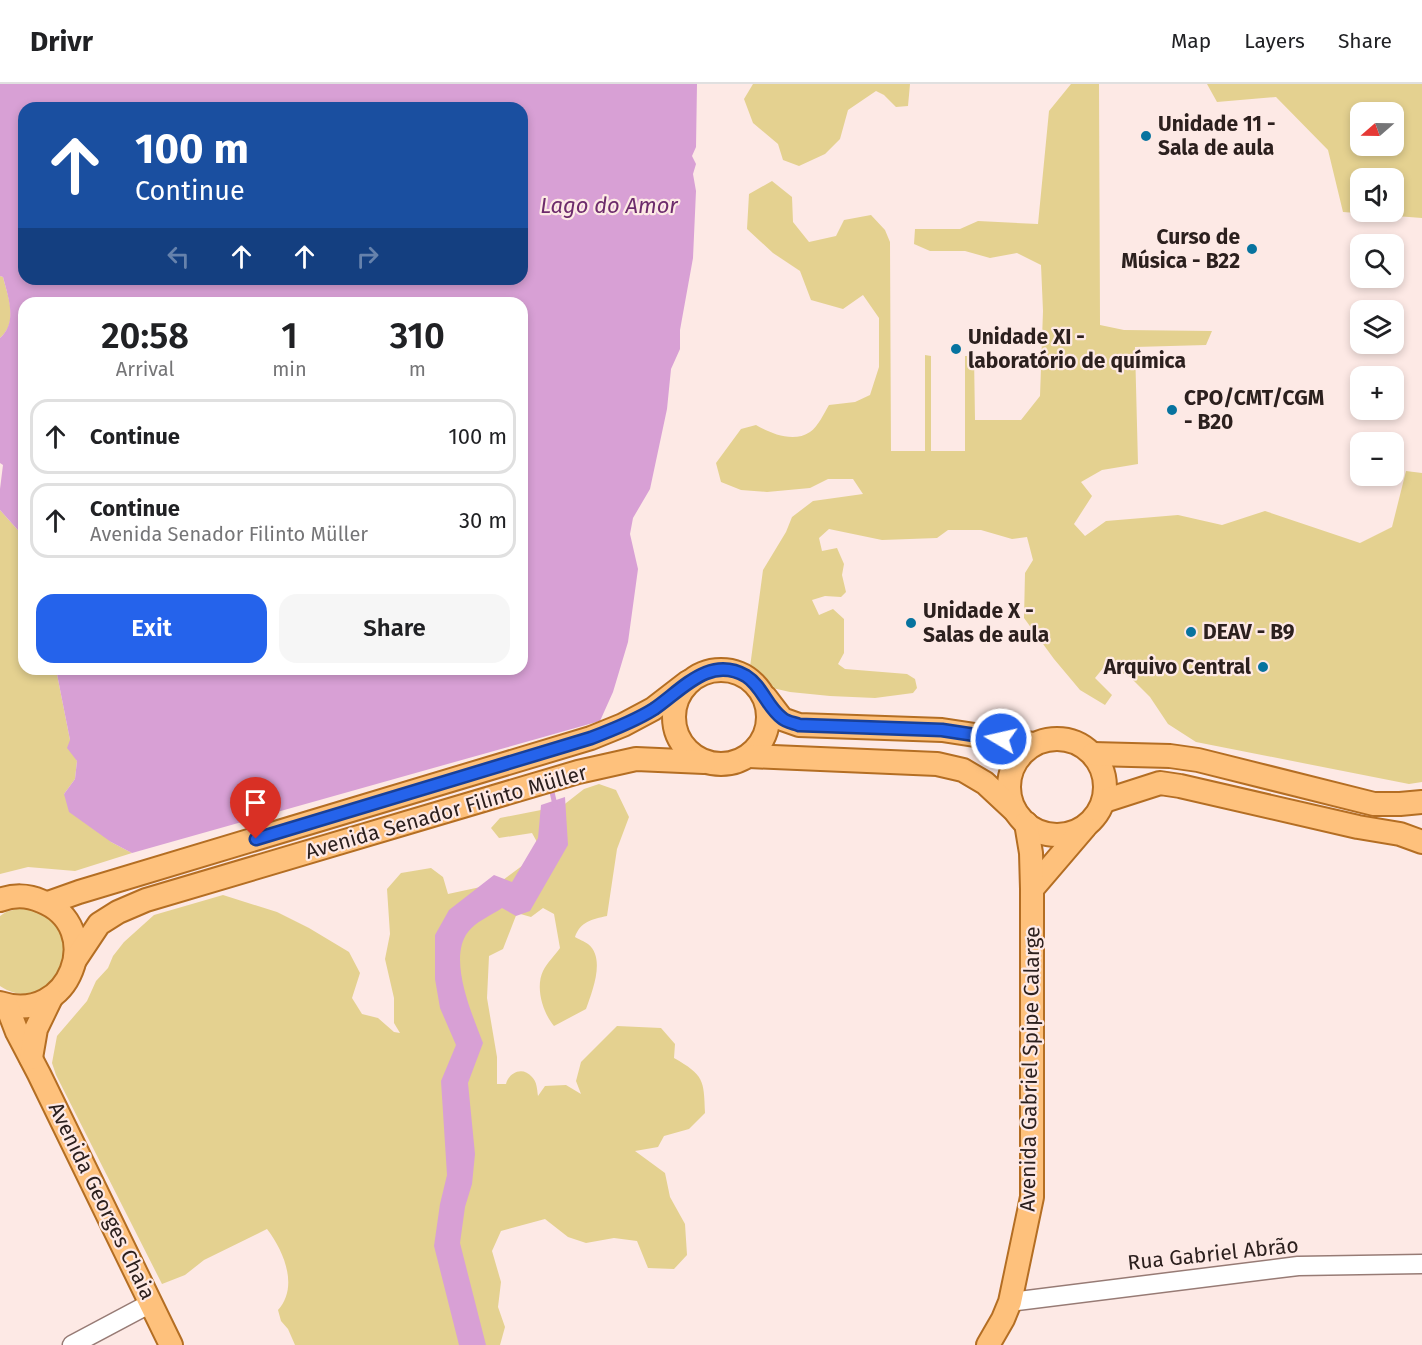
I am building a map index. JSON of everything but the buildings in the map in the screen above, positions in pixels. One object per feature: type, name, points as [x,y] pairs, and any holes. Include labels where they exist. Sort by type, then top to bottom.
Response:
[{"type":"main road","points":[[761,692],[767,705],[767,726],[760,745],[749,756],[735,763],[719,765],[704,762],[690,753],[680,741],[674,726],[674,710],[679,695],[688,682],[699,675],[711,670],[724,669],[748,677],[761,692],[782,719],[799,725],[942,730],[1034,744]]},
{"type":"main road","name":"Avenida Senador Filinto Müller","points":[[48,903],[591,738],[653,709],[688,682]]},
{"type":"main road","points":[[1021,817],[1010,796],[1009,781],[1013,766],[1022,753],[1034,744],[1049,738],[1065,738],[1080,744],[1093,754],[1102,768],[1106,784],[1104,801],[1096,816],[1032,889]]},
{"type":"main road","points":[[1093,754],[1170,756],[1198,760],[1374,804],[1422,801]]},
{"type":"main road","points":[[749,756],[945,766],[963,770],[985,783],[1039,831],[1054,835],[1070,834],[1085,827]]},
{"type":"main road","name":"Avenida Senador Filinto Müller","points":[[51,998],[63,988],[71,975],[75,960],[99,924],[118,912],[146,900],[578,772],[636,759],[704,762]]},
{"type":"main road","points":[[1104,801],[1160,783],[1358,827],[1400,834],[1422,842]]},
{"type":"main road","name":"Avenida Gabriel Spipe Calarge","points":[[988,1345],[1010,1302],[1032,1197],[1031,852],[1021,817]]},
{"type":"main road","points":[[0,900],[18,896],[48,903],[61,914],[70,928],[75,944],[75,960]]},
{"type":"main road","points":[[4,1004],[30,1006],[51,998]]},
{"type":"main road","points":[[31,1058],[36,1029],[51,998]]},
{"type":"main road","name":"Avenida Georges Chaia","points":[[4,1004],[171,1345]]},
{"type":"street","name":"Rua Gabriel Abrão","points":[[1010,1302],[1298,1266],[1422,1264]]},
{"type":"street","points":[[72,1345],[152,1303]]},
{"type":"shaded area","points":[[753,84],[910,84],[908,106],[896,107],[884,95],[876,91],[848,110],[840,139],[825,154],[799,166],[783,160],[778,144],[753,123],[744,99]]},
{"type":"shaded area","points":[[1071,84],[1099,84],[1100,325],[1124,330],[1212,331],[1206,345],[1135,347],[1138,464],[1102,470],[1081,482],[1092,496],[1074,524],[1085,536],[1106,521],[1178,515],[1222,525],[1265,511],[1360,543],[1392,527],[1406,471],[1422,473],[1422,782],[1409,784],[1196,742],[1168,724],[1150,697],[1128,675],[1104,667],[1095,678],[1112,695],[1105,705],[1080,690],[1024,618],[1025,573],[1033,560],[1027,537],[1012,539],[981,530],[948,530],[937,538],[882,540],[829,529],[819,538],[822,551],[837,548],[844,564],[842,575],[846,592],[841,597],[825,596],[812,600],[819,615],[833,609],[844,619],[844,653],[838,664],[845,669],[907,674],[915,679],[917,688],[913,693],[875,698],[790,692],[768,687],[750,667],[763,570],[786,532],[792,517],[813,501],[863,494],[853,479],[828,479],[810,488],[767,492],[741,490],[721,482],[716,463],[741,429],[756,425],[783,436],[797,437],[816,427],[829,405],[855,402],[870,395],[879,367],[879,318],[863,295],[843,309],[811,300],[800,271],[773,253],[747,229],[749,194],[772,181],[792,197],[793,222],[809,242],[836,236],[844,220],[871,215],[885,230],[890,242],[891,451],[925,451],[925,355],[931,356],[931,451],[965,451],[965,356],[974,356],[975,420],[1021,420],[1040,396],[1043,311],[1041,265],[1017,253],[990,258],[965,251],[930,251],[914,244],[915,229],[960,229],[978,221],[1038,224],[1049,111]]},
{"type":"shaded area","points":[[1207,84],[1422,84],[1422,218],[1404,217],[1404,168],[1350,168],[1350,213],[1343,212],[1328,150],[1276,97],[1217,102]]},
{"type":"shaded area","points":[[0,276],[3,277],[11,317],[6,332],[0,338]]},
{"type":"shaded area","points":[[0,510],[18,530],[18,675],[57,675],[70,740],[77,761],[75,779],[64,794],[111,842],[132,853],[75,871],[28,867],[0,874]]},
{"type":"shaded area","points":[[599,784],[616,790],[629,817],[617,849],[607,916],[587,922],[575,937],[588,944],[596,958],[596,975],[586,1009],[554,1026],[541,1000],[540,985],[543,971],[560,948],[554,914],[543,908],[531,917],[517,913],[503,949],[489,956],[487,998],[497,1057],[497,1084],[506,1084],[510,1076],[521,1071],[534,1079],[538,1096],[545,1086],[566,1085],[581,1094],[576,1081],[581,1062],[617,1026],[661,1028],[675,1044],[674,1058],[697,1074],[703,1086],[705,1113],[689,1129],[664,1136],[658,1147],[635,1151],[665,1173],[670,1197],[685,1224],[687,1255],[674,1269],[648,1268],[637,1241],[614,1238],[586,1243],[568,1237],[545,1219],[501,1231],[492,1251],[501,1282],[498,1307],[505,1327],[500,1345],[295,1345],[288,1329],[281,1321],[278,1310],[288,1291],[287,1269],[279,1248],[267,1229],[204,1260],[185,1275],[162,1284],[52,1063],[57,1036],[87,1001],[96,981],[108,968],[113,956],[124,942],[154,915],[223,895],[277,912],[349,952],[360,973],[352,998],[362,1014],[378,1018],[394,1032],[400,1033],[394,1023],[394,998],[385,959],[390,934],[387,889],[401,873],[431,868],[443,877],[448,894],[499,883],[534,857],[537,842],[532,833],[499,838],[491,828],[500,818],[541,810],[552,814],[584,789]]},
{"type":"shaded area","points":[[20,908],[45,915],[60,929],[65,946],[63,964],[53,980],[39,991],[21,994],[0,986],[0,916]]},
{"type":"water","name":"Lago do Amor","points":[[0,84],[697,84],[696,147],[692,156],[696,164],[693,174],[696,191],[693,258],[680,330],[680,349],[671,369],[667,409],[650,489],[633,518],[630,534],[638,569],[628,642],[613,692],[600,721],[132,853],[111,842],[69,812],[64,794],[75,779],[77,761],[67,748],[70,740],[57,675],[528,675],[528,297],[18,297],[18,530],[0,510],[3,465],[0,463],[0,338],[6,332],[10,317],[3,277],[0,276]]},
{"type":"water","points":[[565,797],[568,845],[530,911],[516,916],[502,908],[471,928],[462,943],[460,957],[464,988],[483,1043],[468,1083],[475,1154],[472,1184],[465,1207],[460,1243],[486,1345],[459,1345],[434,1246],[447,1175],[441,1081],[456,1045],[440,1008],[435,979],[435,935],[449,910],[494,875],[512,882],[538,838],[541,805]]},
{"type":"waterway","points":[[552,792],[555,805]]},
{"type":"place","name":"Unidade 11 - Sala de aula","points":[[1146,136]]},
{"type":"place","name":"Curso de Música - B22","points":[[1252,249]]},
{"type":"place","name":"Unidade XI - laboratório de química","points":[[956,349]]},
{"type":"place","name":"CPO/CMT/CGM - B20","points":[[1172,410]]},
{"type":"place","name":"Unidade X - Salas de aula","points":[[911,623]]},
{"type":"place","name":"DEAV - B9","points":[[1191,632]]},
{"type":"place","name":"Arquivo Central","points":[[1263,667]]},
{"type":"route","points":[[256,839],[591,738],[653,709],[699,675],[711,670],[724,669],[748,677],[782,719],[799,725],[942,730],[1001,739]]}]
